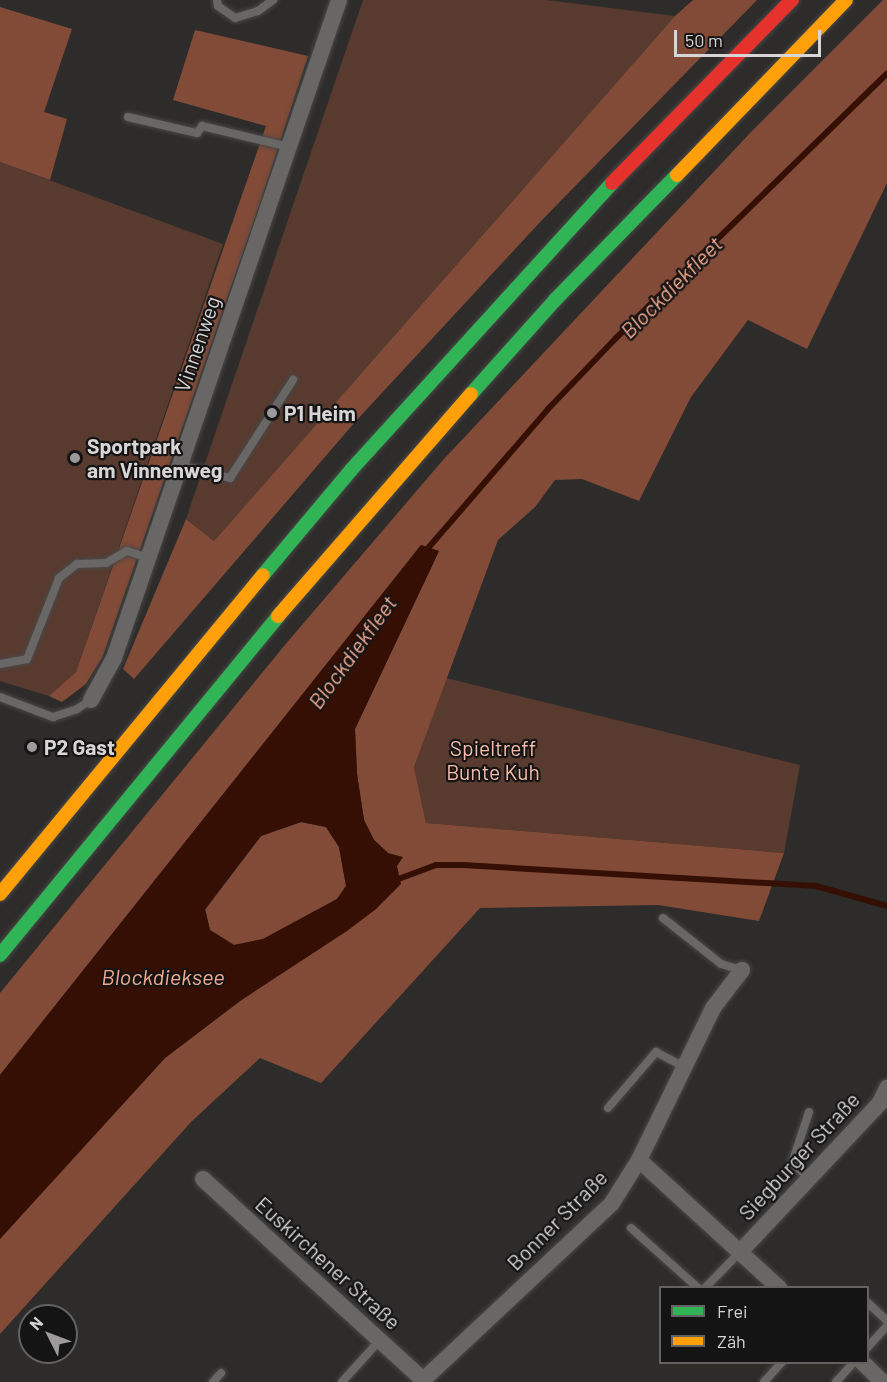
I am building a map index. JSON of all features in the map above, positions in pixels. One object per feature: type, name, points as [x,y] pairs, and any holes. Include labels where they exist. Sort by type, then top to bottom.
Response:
[{"type":"highway","points":[[0,894],[188,664],[351,470],[587,209],[792,0]]},
{"type":"highway","points":[[0,955],[218,686],[384,491],[555,300],[846,0]]},
{"type":"street","name":"Vinnenweg","points":[[91,700],[114,658],[339,0]]},
{"type":"street","name":"Bonner Straße","points":[[422,1381],[612,1203],[639,1160],[713,1008],[742,970]]},
{"type":"street","name":"Siegburger Straße","points":[[740,1251],[880,1103],[887,1088]]},
{"type":"street","points":[[639,1160],[778,1286]]},
{"type":"street","name":"Euskirchener Straße","points":[[203,1179],[422,1381]]},
{"type":"street","points":[[864,1364],[884,1382]]},
{"type":"lane","points":[[217,0],[218,6],[235,18],[258,11],[273,0]]},
{"type":"lane","points":[[128,117],[197,133],[202,126],[289,147]]},
{"type":"lane","points":[[180,465],[230,478],[293,380]]},
{"type":"lane","points":[[0,664],[27,659],[59,578],[77,564],[106,563],[127,551],[149,558]]},
{"type":"lane","points":[[0,697],[52,717],[91,700]]},
{"type":"lane","points":[[663,918],[721,964],[742,970]]},
{"type":"lane","points":[[608,1108],[656,1052],[684,1067]]},
{"type":"lane","points":[[809,1112],[792,1163],[809,1178]]},
{"type":"lane","points":[[631,1228],[697,1286]]},
{"type":"lane","points":[[706,1286],[740,1251]]},
{"type":"lane","points":[[869,1305],[887,1321]]},
{"type":"lane","points":[[869,1345],[887,1326]]},
{"type":"lane","points":[[342,1382],[380,1340]]},
{"type":"lane","points":[[764,1382],[780,1364]]},
{"type":"lane","points":[[836,1382],[852,1364]]},
{"type":"lane","points":[[213,1382],[221,1373]]},
{"type":"green space","points":[[363,0],[546,0],[675,16],[214,541],[186,519]]},
{"type":"green space","name":"Sportpark am Vinnenweg","points":[[0,162],[223,244],[76,672],[49,696],[0,681]]},
{"type":"green space","name":"Spieltreff Bunte Kuh","points":[[446,678],[800,765],[784,853],[426,823],[414,767]]},
{"type":"shaded area","points":[[693,0],[757,0],[542,220],[355,422],[134,679],[123,669],[186,519],[214,541],[675,16]]},
{"type":"shaded area","points":[[883,0],[887,0],[887,183],[807,349],[748,320],[691,397],[639,501],[582,479],[555,480],[535,507],[498,540],[414,767],[426,823],[784,853],[759,921],[658,905],[480,908],[321,1083],[260,1058],[191,1122],[27,1304],[18,1304],[18,1314],[0,1334],[0,1239],[165,1058],[240,1001],[376,909],[388,853],[374,840],[364,820],[357,774],[355,729],[439,551],[421,545],[0,1075],[0,993],[284,646],[443,460],[752,131]]},
{"type":"shaded area","points":[[0,7],[72,29],[44,112],[67,119],[50,180],[0,162]]},
{"type":"shaded area","points":[[195,30],[308,56],[257,212],[103,656],[86,684],[62,702],[49,696],[76,672],[266,126],[173,100]]},
{"type":"shaded area","points":[[301,822],[326,827],[339,847],[346,886],[337,899],[263,939],[234,945],[210,930],[205,910],[261,836]]},
{"type":"water","name":"Blockdieksee","points":[[421,545],[439,551],[355,729],[357,774],[364,820],[374,840],[388,853],[403,857],[397,866],[401,884],[376,909],[347,931],[240,1001],[165,1058],[0,1239],[0,1075]],"holes":[[[301,822],[326,827],[339,847],[346,886],[337,899],[263,939],[234,945],[210,930],[205,909],[261,836]]]},
{"type":"waterway","name":"Blockdiekfleet","points":[[423,554],[548,409],[616,338],[887,74]]},
{"type":"waterway","name":"Blockdiekfleet","points":[[393,881],[436,865],[463,865],[816,886],[887,906]]},
{"type":"traffic: fast","points":[[471,394],[555,300],[677,175]]},
{"type":"traffic: fast","points":[[263,575],[351,470],[612,183]]},
{"type":"traffic: fast","points":[[0,955],[278,616]]},
{"type":"traffic: slow","points":[[677,175],[846,0]]},
{"type":"traffic: slow","points":[[278,616],[471,394]]},
{"type":"traffic: slow","points":[[0,894],[263,575]]},
{"type":"traffic: jam","points":[[612,183],[792,0]]},
{"type":"place","name":"P1 Heim","points":[[272,413]]},
{"type":"place","name":"Sportpark am Vinnenweg","points":[[75,458]]},
{"type":"place","name":"P2 Gast","points":[[32,747]]}]
